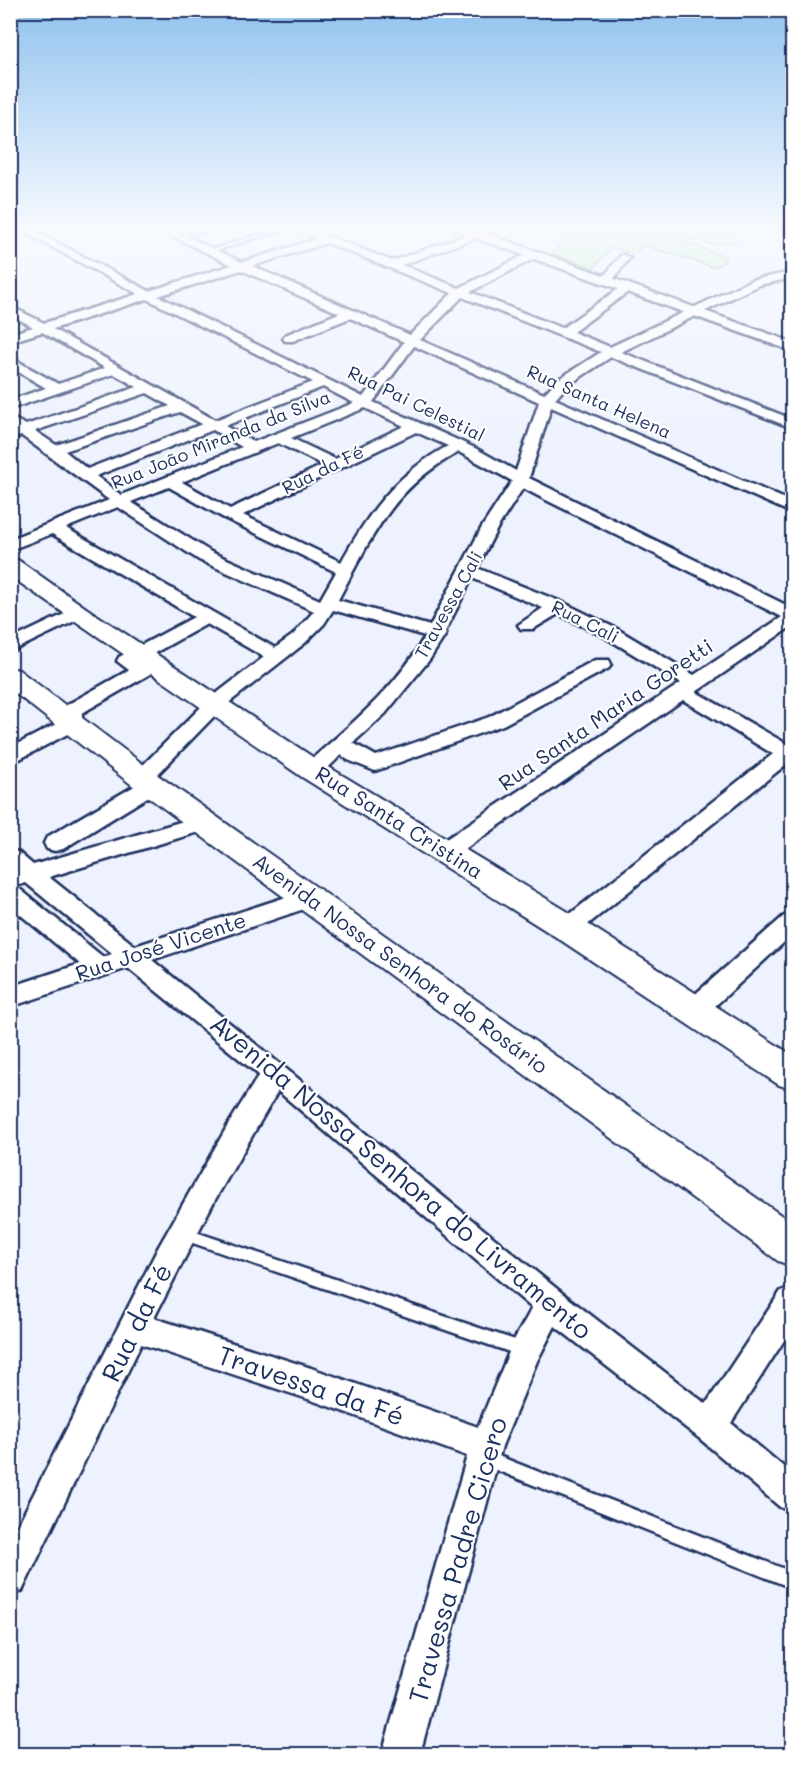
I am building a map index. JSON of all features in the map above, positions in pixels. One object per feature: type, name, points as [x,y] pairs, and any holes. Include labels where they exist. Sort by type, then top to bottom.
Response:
[{"type":"main road","name":"Rua Santa Cristina","points":[[10,566],[312,770],[568,928],[792,1074]]},
{"type":"main road","name":"Avenida Nossa Senhora do Rosário","points":[[10,676],[204,823],[792,1247]]},
{"type":"street","points":[[12,310],[252,447]]},
{"type":"street","points":[[10,338],[102,310]]},
{"type":"street","name":"Rua Pai Celestial","points":[[179,310],[459,446],[521,480],[792,617]]},
{"type":"street","name":"Rua Santa Helena","points":[[345,310],[792,508]]},
{"type":"street","points":[[366,402],[413,339],[442,310]]},
{"type":"street","points":[[507,310],[792,424]]},
{"type":"street","points":[[564,333],[595,310]]},
{"type":"street","points":[[692,310],[792,347]]},
{"type":"street","points":[[546,400],[562,382],[610,352],[700,310]]},
{"type":"street","points":[[289,338],[351,313]]},
{"type":"street","points":[[10,361],[57,389]]},
{"type":"street","points":[[10,405],[116,369]]},
{"type":"street","points":[[87,474],[325,382]]},
{"type":"street","points":[[15,429],[148,388]]},
{"type":"street","name":"Travessa Cali","points":[[312,770],[378,710],[424,656],[490,527],[521,480],[546,400]]},
{"type":"street","name":"Rua João Miranda da Silva","points":[[10,545],[366,402]]},
{"type":"street","points":[[54,450],[180,407]]},
{"type":"street","name":"Rua da Fé","points":[[230,515],[416,426]]},
{"type":"street","points":[[15,429],[54,450],[135,513],[205,556],[327,606],[436,634]]},
{"type":"street","points":[[278,437],[334,464]]},
{"type":"street","points":[[56,843],[147,781],[215,704],[299,639],[318,620],[366,532],[392,497],[427,463],[459,446]]},
{"type":"street","points":[[170,481],[230,515],[345,570]]},
{"type":"street","points":[[52,527],[276,656]]},
{"type":"street","name":"Rua Cali","points":[[469,570],[558,607],[611,633],[690,689],[790,754]]},
{"type":"street","points":[[526,625],[558,607]]},
{"type":"street","points":[[10,647],[77,613]]},
{"type":"street","points":[[10,757],[72,724],[72,710],[143,670],[126,661],[207,617]]},
{"type":"street","name":"Rua Santa Maria Goretti","points":[[445,851],[690,689],[792,617]]},
{"type":"street","points":[[341,744],[355,755],[375,764],[496,721],[602,664]]},
{"type":"street","points":[[568,928],[790,754]]},
{"type":"street","points":[[20,877],[204,823]]},
{"type":"street","name":"Avenida Nossa Senhora do Livramento","points":[[10,858],[20,877],[130,956],[275,1073],[551,1304],[710,1427],[792,1495]]},
{"type":"street","points":[[10,892],[98,966]]},
{"type":"street","name":"Rua José Vicente","points":[[10,997],[98,966],[311,898]]},
{"type":"street","points":[[693,1011],[792,922]]},
{"type":"street","name":"Rua da Fé","points":[[10,1579],[181,1233],[242,1125],[275,1073]]},
{"type":"street","points":[[710,1427],[792,1302]]},
{"type":"street","name":"Travessa Padre Cicero","points":[[402,1755],[485,1452],[525,1351],[551,1304]]},
{"type":"street","name":"Travessa da Fé","points":[[135,1327],[311,1384],[485,1452]]},
{"type":"lane","points":[[181,1233],[525,1351]]},
{"type":"lane","points":[[485,1452],[792,1580]]}]
